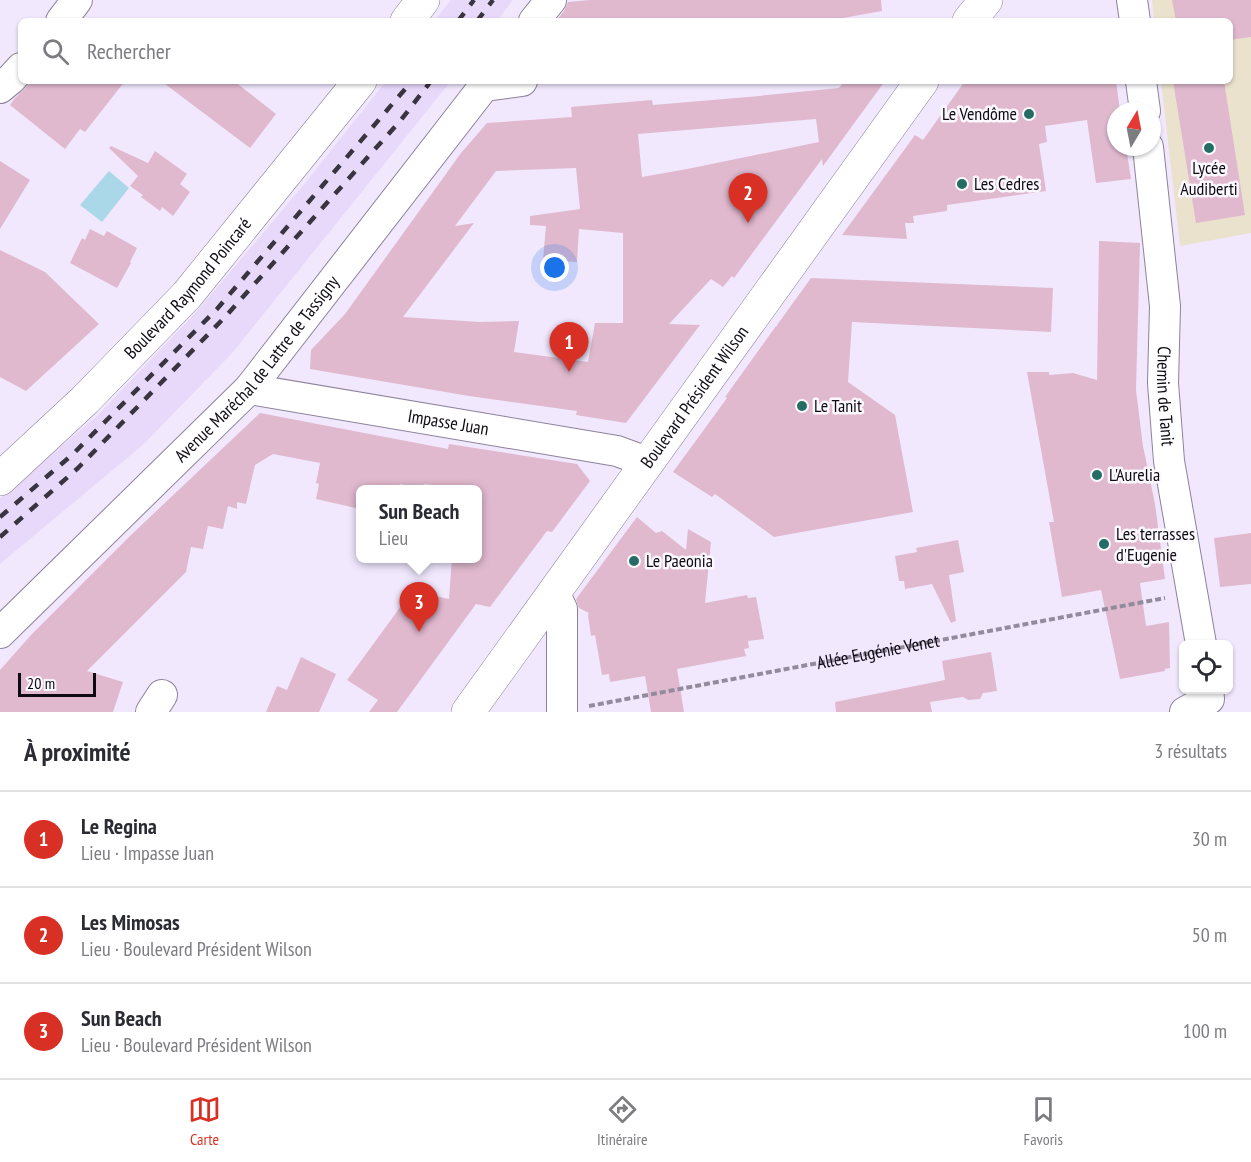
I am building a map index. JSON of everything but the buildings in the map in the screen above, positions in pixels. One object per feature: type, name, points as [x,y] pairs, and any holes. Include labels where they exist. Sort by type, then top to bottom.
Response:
[{"type":"main road","points":[[409,18],[423,0]]},
{"type":"main road","points":[[969,18],[978,0]]},
{"type":"main road","points":[[971,18],[986,0]]},
{"type":"main road","name":"Boulevard Raymond Poincaré","points":[[0,479],[85,400],[187,295],[358,84]]},
{"type":"main road","name":"Boulevard Président Wilson","points":[[468,712],[920,84]]},
{"type":"street","points":[[63,18],[77,0]]},
{"type":"street","points":[[536,18],[551,0]]},
{"type":"street","points":[[1132,0],[1135,18]]},
{"type":"street","points":[[0,88],[18,71]]},
{"type":"street","name":"Avenue Maréchal de Lattre de Tassigny","points":[[0,633],[249,389],[485,84]]},
{"type":"street","points":[[1142,84],[1143,102]]},
{"type":"street","name":"Chemin de Tanit","points":[[1149,156],[1165,306],[1163,383],[1170,461],[1200,640]]},
{"type":"street","name":"Impasse Juan","points":[[249,389],[617,451],[647,462]]},
{"type":"street","points":[[554,592],[562,609],[562,712]]},
{"type":"path","name":"Allée Eugénie Venet","points":[[562,712],[1193,593]]},
{"type":"shaded area","points":[[451,0],[513,0],[499,18],[436,18]]},
{"type":"shaded area","points":[[1152,0],[1251,0],[1251,233],[1180,246],[1161,84],[1233,84],[1233,18],[1154,18]]},
{"type":"shaded area","points":[[384,84],[449,84],[233,352],[144,444],[0,564],[0,498],[98,415],[198,310],[306,182]]},
{"type":"water","points":[[109,171],[129,188],[102,222],[80,205]]},
{"type":"railway","points":[[460,18],[474,0]]},
{"type":"railway","points":[[479,18],[493,0]]},
{"type":"railway","points":[[0,517],[73,454],[217,309],[409,84]]},
{"type":"railway","points":[[0,537],[78,468],[225,317],[401,120],[429,84]]},
{"type":"place","name":"Le Vendôme","points":[[1029,114]]},
{"type":"place","name":"Lycée Audiberti","points":[[1209,148]]},
{"type":"place","name":"Les Cedres","points":[[962,184]]},
{"type":"place","name":"Les Mimosas","points":[[748,223]]},
{"type":"place","name":"Le Regina","points":[[569,372]]},
{"type":"place","name":"Le Tanit","points":[[802,406]]},
{"type":"place","name":"L'Aurelia","points":[[1097,475]]},
{"type":"place","name":"Les terrasses d'Eugenie","points":[[1104,544]]},
{"type":"place","name":"Le Paeonia","points":[[634,561]]},
{"type":"place","name":"Sun Beach","points":[[419,632]]}]
